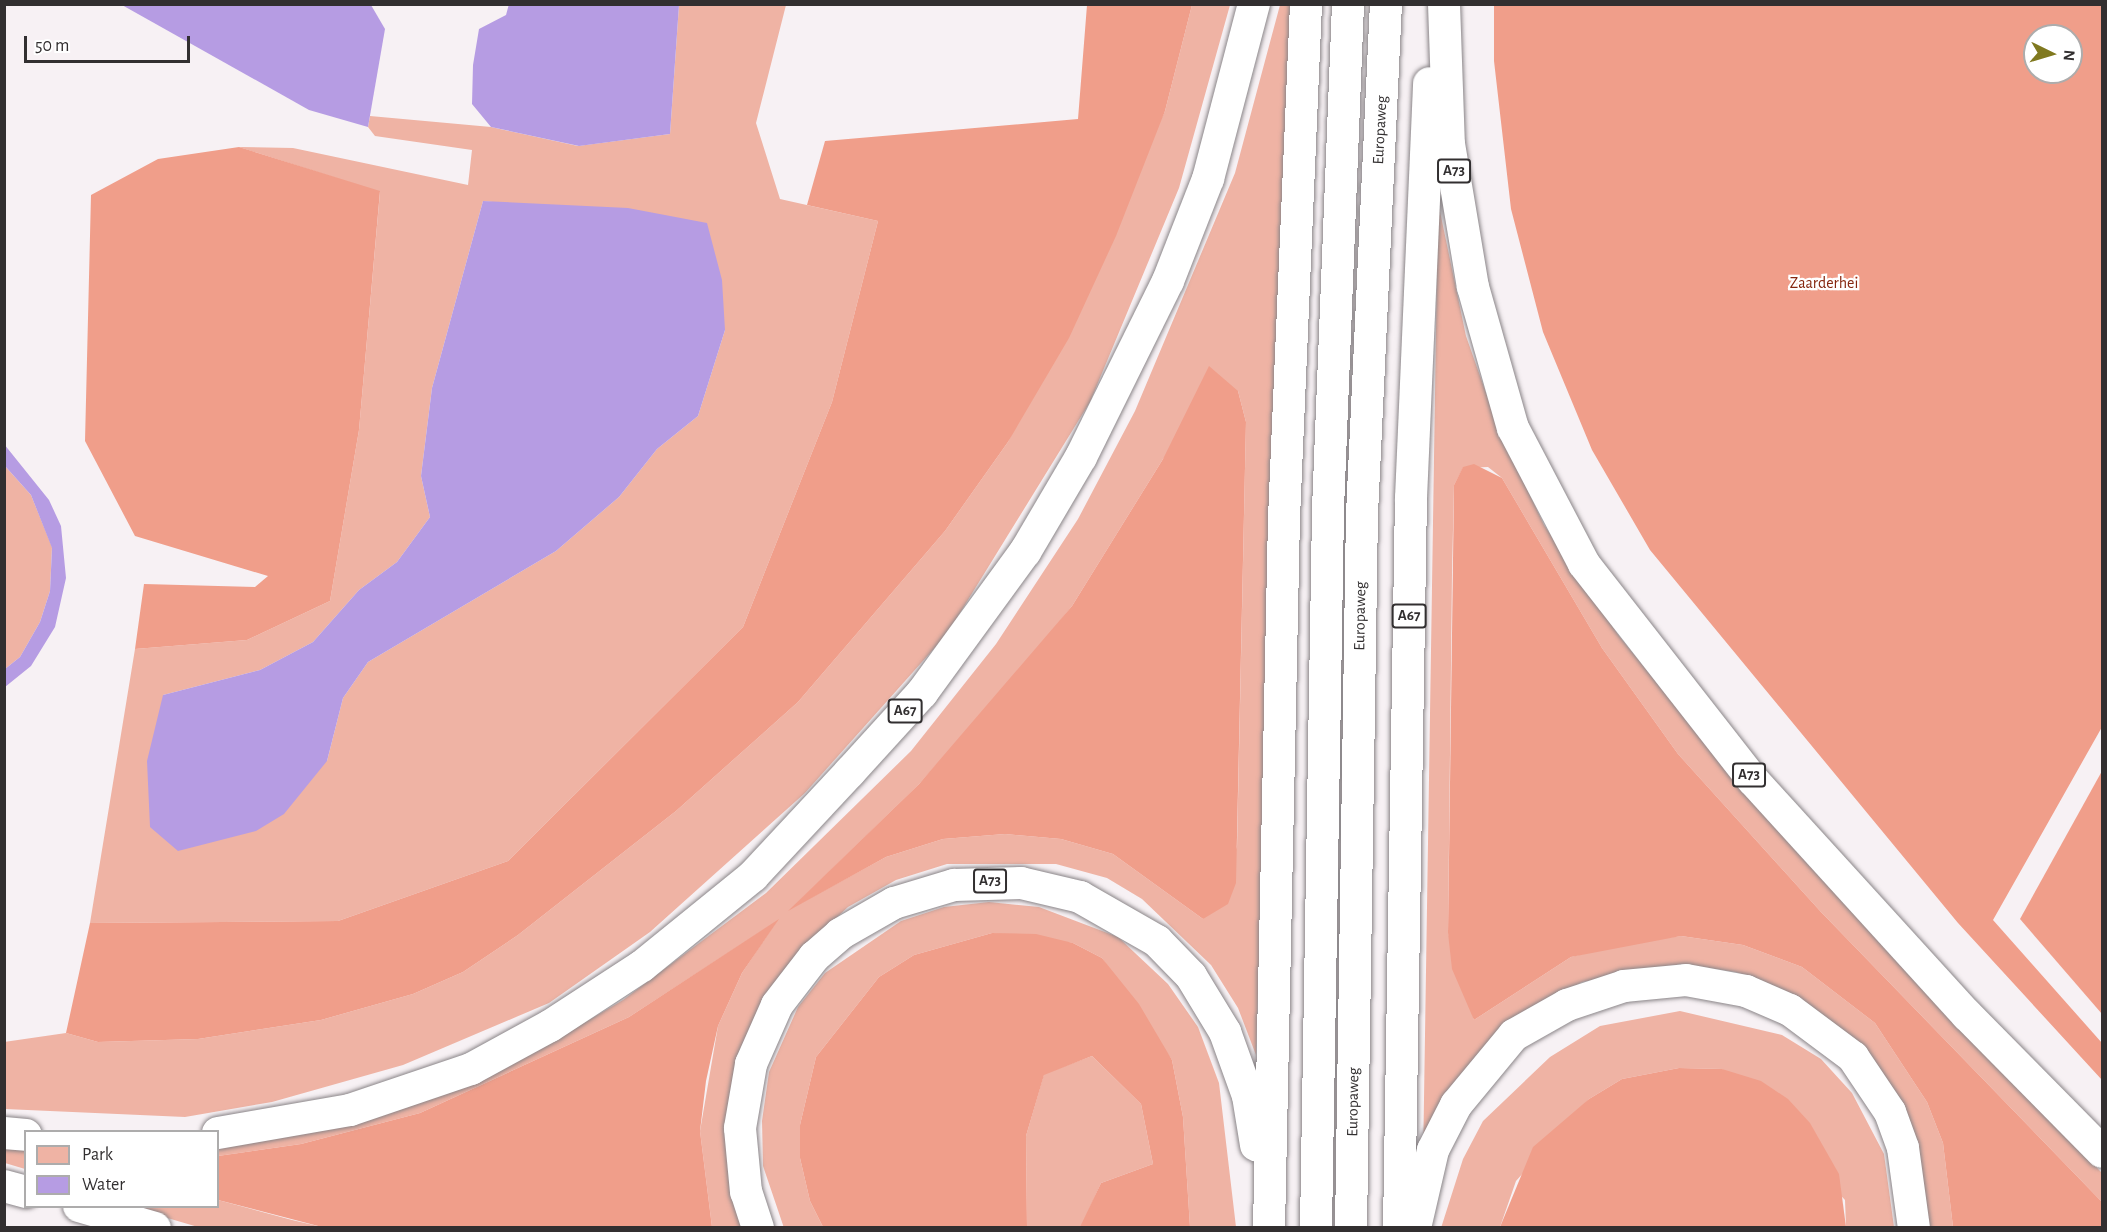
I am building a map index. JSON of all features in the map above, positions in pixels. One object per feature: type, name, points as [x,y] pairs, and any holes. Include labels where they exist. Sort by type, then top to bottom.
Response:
[{"type":"highway","name":"A67","points":[[219,1133],[350,1110],[471,1069],[550,1026],[642,966],[753,876],[850,772],[929,683],[1024,552],[1081,457],[1168,281],[1208,179],[1254,4]]},
{"type":"highway","points":[[1268,1223],[1284,518],[1306,4]]},
{"type":"highway","name":"Europaweg","points":[[1316,1227],[1328,509],[1348,4]]},
{"type":"highway","name":"Europaweg","points":[[1351,1227],[1362,514],[1386,4]]},
{"type":"highway","name":"A67","points":[[1399,1227],[1411,498],[1432,4]]},
{"type":"highway","name":"A73","points":[[1444,4],[1449,144],[1473,287],[1512,428],[1584,564],[1753,780],[1967,1015],[2103,1152]]},
{"type":"highway","name":"A73","points":[[758,1227],[746,1192],[740,1128],[751,1064],[783,996],[814,957],[865,918],[921,892],[986,881],[1050,889],[1109,909],[1157,941],[1191,976],[1238,1064],[1268,1223]]},
{"type":"highway","points":[[1415,1227],[1433,1150],[1452,1114],[1486,1064],[1514,1035],[1567,1005],[1624,986],[1686,980],[1746,991],[1790,1010],[1852,1057],[1890,1112],[1903,1148],[1914,1227]]},
{"type":"highway","points":[[4,1133],[24,1135]]},
{"type":"highway","points":[[4,1186],[24,1191]]},
{"type":"highway","points":[[86,1208],[155,1227]]},
{"type":"green space","points":[[679,5],[786,5],[756,123],[780,199],[878,221],[832,402],[743,627],[508,861],[338,921],[90,923],[135,649],[247,640],[330,601],[359,430],[380,192],[239,147],[293,148],[468,185],[472,150],[375,136],[368,127],[370,116],[491,127],[578,146],[670,134]],"holes":[[[483,201],[523,205],[725,330],[698,416],[657,449],[619,497],[556,551],[368,662],[343,698],[327,761],[163,695],[260,670],[313,642],[359,590],[397,562],[430,517],[421,476],[432,388]]]},
{"type":"green space","points":[[1087,5],[1192,5],[1165,111],[1116,236],[1069,338],[1008,442],[945,531],[798,702],[676,811],[518,935],[463,972],[413,994],[321,1020],[198,1039],[98,1042],[66,1033],[90,923],[338,921],[508,861],[743,627],[832,402],[878,221],[807,205],[825,141],[1078,119]]},
{"type":"green space","points":[[1192,5],[1230,5],[1179,188],[1090,402],[947,634],[805,793],[650,932],[549,1003],[403,1065],[272,1102],[185,1117],[5,1109],[4,1042],[66,1033],[98,1042],[198,1039],[321,1020],[413,994],[463,972],[518,935],[676,811],[798,702],[945,531],[1008,442],[1165,111]]},
{"type":"green space","points":[[1280,5],[1290,5],[1256,1055],[1238,1008],[1211,965],[1142,899],[1107,878],[1056,864],[947,864],[896,880],[848,907],[819,934],[748,1050],[747,1227],[712,1227],[700,1131],[718,1026],[742,973],[777,921],[629,1017],[420,1113],[301,1144],[219,1156],[219,1143],[548,1044],[623,1000],[766,893],[911,751],[996,644],[1078,519],[1135,411],[1235,173]],"holes":[[[1238,391],[1246,422],[1237,847],[1203,919],[1113,854],[1061,839],[1005,834],[943,839],[886,857],[792,908],[919,784],[1008,685],[1072,606],[1163,459]]]},
{"type":"green space","name":"Zaarderhei","points":[[1494,5],[2102,5],[2102,727],[1993,920],[2102,1043],[2102,1080],[1958,923],[1650,550],[1592,450],[1543,332],[1511,209],[1494,61]]},
{"type":"green space","points":[[239,147],[380,191],[359,430],[330,601],[247,640],[135,649],[144,584],[255,587],[268,576],[135,536],[85,441],[91,195],[158,159]]},
{"type":"green space","points":[[1438,202],[1466,336],[1498,427],[1544,525],[1619,636],[1700,736],[1944,1009],[2102,1173],[2102,1202],[1821,912],[1678,754],[1602,648],[1502,478],[1488,467],[1463,468],[1454,485],[1448,933],[1474,1020],[1571,957],[1625,943],[1681,936],[1743,945],[1802,967],[1875,1023],[1927,1102],[1943,1143],[1953,1227],[1923,1227],[1853,1044],[1778,988],[1736,972],[1681,964],[1582,982],[1532,1011],[1423,1163]]},
{"type":"green space","points":[[1209,366],[1238,391],[1246,422],[1236,883],[1228,904],[1203,919],[1113,854],[1061,839],[1005,834],[943,839],[886,857],[788,911],[919,784],[1072,606],[1163,459]]},
{"type":"green space","points":[[1474,464],[1502,478],[1602,648],[1678,754],[1821,912],[2102,1202],[2102,1227],[1953,1227],[1943,1143],[1927,1102],[1875,1023],[1802,967],[1743,945],[1681,936],[1571,957],[1474,1020],[1452,969],[1448,933],[1454,485],[1463,467]]},
{"type":"green space","points":[[5,466],[31,495],[52,547],[50,591],[40,622],[20,657],[5,669]]},
{"type":"green space","points":[[2102,771],[2102,1014],[2020,919]]},
{"type":"green space","points":[[989,902],[1039,907],[1118,937],[1168,984],[1198,1027],[1219,1083],[1236,1227],[1190,1227],[1183,1117],[1172,1060],[1102,958],[1073,943],[992,933],[914,955],[879,977],[816,1057],[800,1125],[800,1158],[810,1201],[823,1227],[784,1228],[763,1166],[762,1121],[769,1072],[798,1007],[825,973],[901,921],[944,907]]},
{"type":"green space","points":[[779,919],[742,973],[718,1026],[706,1081],[700,1131],[712,1227],[322,1227],[219,1200],[219,1156],[301,1144],[420,1113],[629,1017]]},
{"type":"green space","points":[[992,933],[1036,934],[1073,943],[1102,958],[1139,1004],[1172,1060],[1183,1117],[1190,1227],[1080,1227],[1101,1183],[1153,1164],[1141,1104],[1092,1056],[1044,1075],[1026,1136],[1027,1227],[823,1227],[810,1201],[800,1158],[800,1125],[816,1057],[879,977],[914,955]]},
{"type":"green space","points":[[1680,1011],[1782,1035],[1821,1059],[1852,1093],[1884,1154],[1894,1227],[1846,1227],[1845,1200],[1722,1069],[1679,1068],[1622,1079],[1589,1099],[1516,1181],[1500,1227],[1441,1228],[1463,1159],[1483,1121],[1550,1057],[1600,1026]]},
{"type":"green space","points":[[1092,1056],[1141,1104],[1153,1164],[1101,1183],[1081,1227],[1027,1227],[1026,1136],[1044,1074]]},
{"type":"green space","points":[[1679,1068],[1722,1069],[1761,1081],[1788,1099],[1810,1123],[1839,1174],[1846,1227],[1500,1227],[1533,1147],[1589,1099],[1622,1079]]},
{"type":"green space","points":[[4,1144],[24,1144],[24,1169],[5,1163]]},
{"type":"green space","points":[[219,1200],[322,1227],[198,1227],[133,1208],[219,1208]]},
{"type":"water","points":[[509,4],[679,5],[670,134],[579,146],[491,127],[472,104],[473,65],[479,29],[506,15]]},
{"type":"water","points":[[122,5],[371,5],[385,29],[368,127],[309,110]]},
{"type":"water","points":[[483,201],[628,208],[707,223],[722,280],[725,330],[698,416],[657,449],[619,497],[556,551],[368,662],[343,698],[327,761],[284,814],[256,831],[178,851],[150,827],[147,761],[163,695],[260,670],[313,642],[359,590],[397,562],[430,517],[421,476],[432,388]]},
{"type":"water","points":[[4,444],[49,500],[61,526],[66,578],[55,627],[31,666],[5,687],[5,669],[20,657],[40,622],[50,591],[52,548],[31,495],[5,466]]}]
